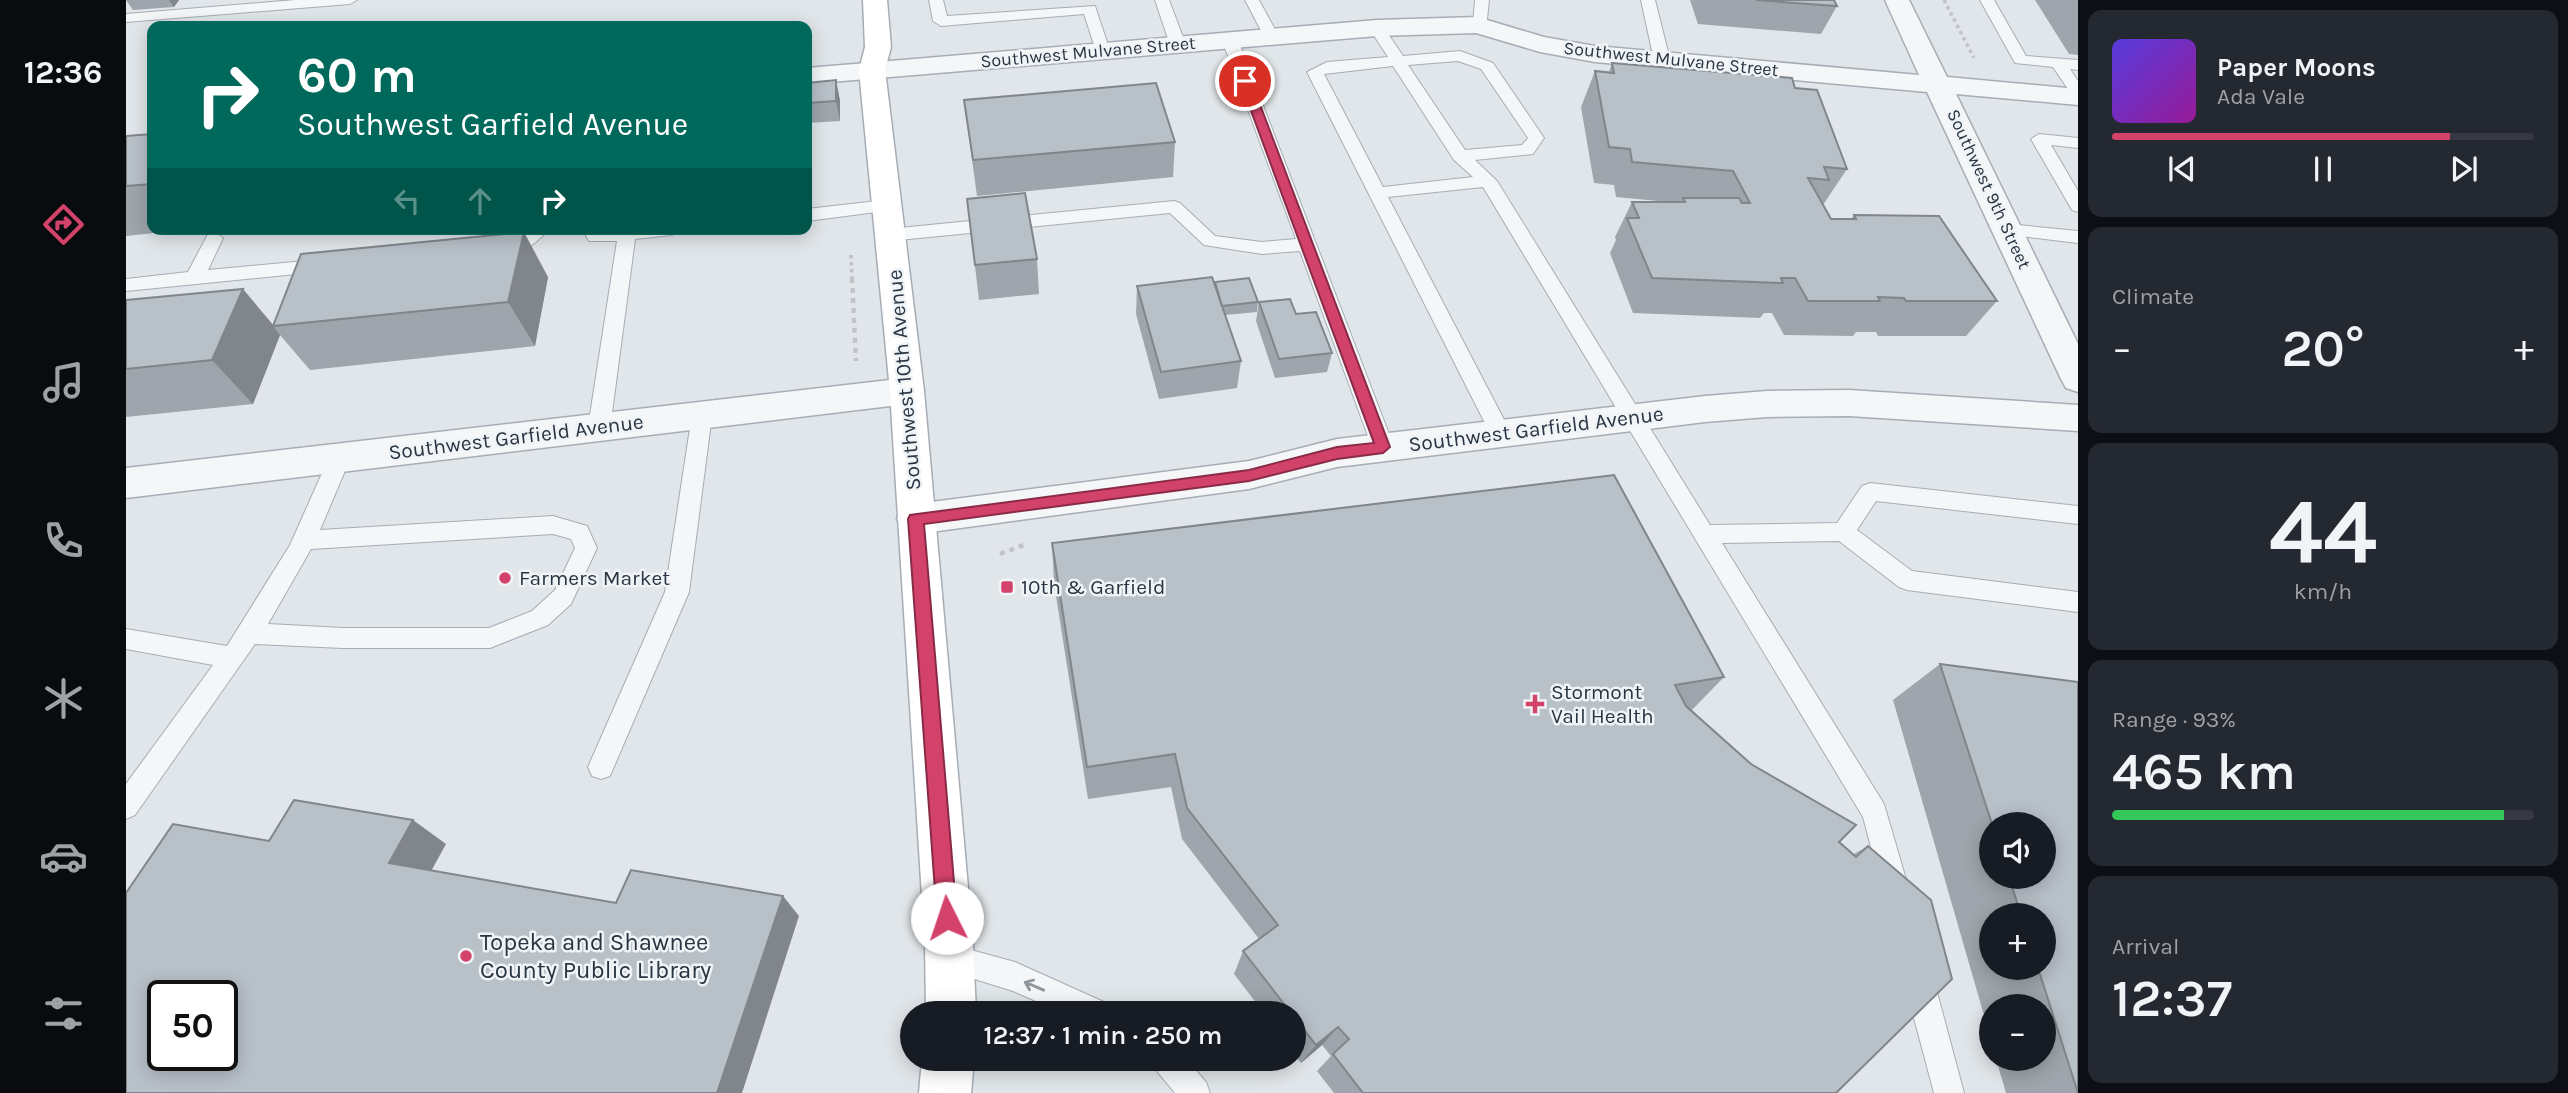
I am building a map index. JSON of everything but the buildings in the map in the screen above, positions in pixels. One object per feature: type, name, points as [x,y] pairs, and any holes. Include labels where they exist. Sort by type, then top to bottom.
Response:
[{"type":"main road","name":"Southwest 10th Avenue","points":[[875,0],[878,47],[872,70],[907,391],[951,1001]]},
{"type":"main road","points":[[945,1093],[947,1071]]},
{"type":"street","name":"Southwest 9th Street","points":[[1897,0],[2078,379]]},
{"type":"street","name":"Southwest Mulvane Street","points":[[812,76],[1462,23],[1482,13],[1552,46],[1662,60],[2078,94]]},
{"type":"street","name":"Southwest Garfield Avenue","points":[[126,483],[907,391]]},
{"type":"street","name":"Southwest Garfield Avenue","points":[[916,519],[1249,475],[1337,453],[1632,417],[1767,404],[1849,404],[2078,418]]},
{"type":"lane","points":[[126,18],[350,0]]},
{"type":"lane","points":[[936,0],[942,21],[1088,4],[1102,51]]},
{"type":"lane","points":[[1162,0],[1178,45]]},
{"type":"lane","points":[[1252,0],[1270,37]]},
{"type":"lane","points":[[1648,0],[1662,60]]},
{"type":"lane","points":[[1987,0],[2021,60],[2078,65]]},
{"type":"lane","points":[[1377,28],[1460,156],[1488,181],[1875,813],[1903,920]]},
{"type":"lane","points":[[1230,40],[1383,447]]},
{"type":"lane","points":[[1460,156],[1527,150],[1536,138],[1487,66],[1460,56],[1328,67],[1315,72],[1500,433]]},
{"type":"lane","points":[[2058,64],[2078,94]]},
{"type":"lane","points":[[2078,143],[2039,139],[2078,206]]},
{"type":"lane","points":[[1377,193],[1488,181]]},
{"type":"lane","points":[[812,214],[850,210],[887,220],[1174,207],[1210,241],[1262,248],[1306,244]]},
{"type":"lane","points":[[2008,230],[2078,237]]},
{"type":"lane","points":[[476,251],[516,247],[531,235]]},
{"type":"lane","points":[[594,235],[616,235]]},
{"type":"lane","points":[[599,428],[627,235]]},
{"type":"lane","points":[[195,277],[214,238]]},
{"type":"lane","points":[[126,285],[342,263]]},
{"type":"lane","points":[[601,767],[677,592],[702,415]]},
{"type":"lane","points":[[126,806],[137,771],[230,657],[271,598],[326,500],[339,458]]},
{"type":"lane","points":[[1843,533],[1870,492],[2078,514]]},
{"type":"lane","points":[[247,633],[343,638],[490,638],[540,618],[563,597],[586,548],[579,531],[553,525],[304,540]]},
{"type":"lane","points":[[1703,534],[1843,533],[1907,580],[2078,602]]},
{"type":"lane","points":[[126,639],[230,657]]},
{"type":"lane","points":[[1910,947],[1949,1093]]},
{"type":"lane","points":[[949,958],[1015,977],[1069,1001]]},
{"type":"lane","points":[[1177,1071],[1195,1093]]},
{"type":"path","points":[[850,210],[857,397]]},
{"type":"path","points":[[1000,554],[1033,541]]},
{"type":"place","name":"Farmers Market","points":[[505,578]]},
{"type":"place","name":"10th & Garfield","points":[[1007,587]]},
{"type":"place","name":"Stormont Vail Health","points":[[1535,704]]},
{"type":"place","name":"Topeka and Shawnee County Public Library","points":[[466,956]]},
{"type":"route","points":[[947,918],[916,519],[1249,475],[1278,470],[1337,453],[1383,447],[1245,81]]}]
